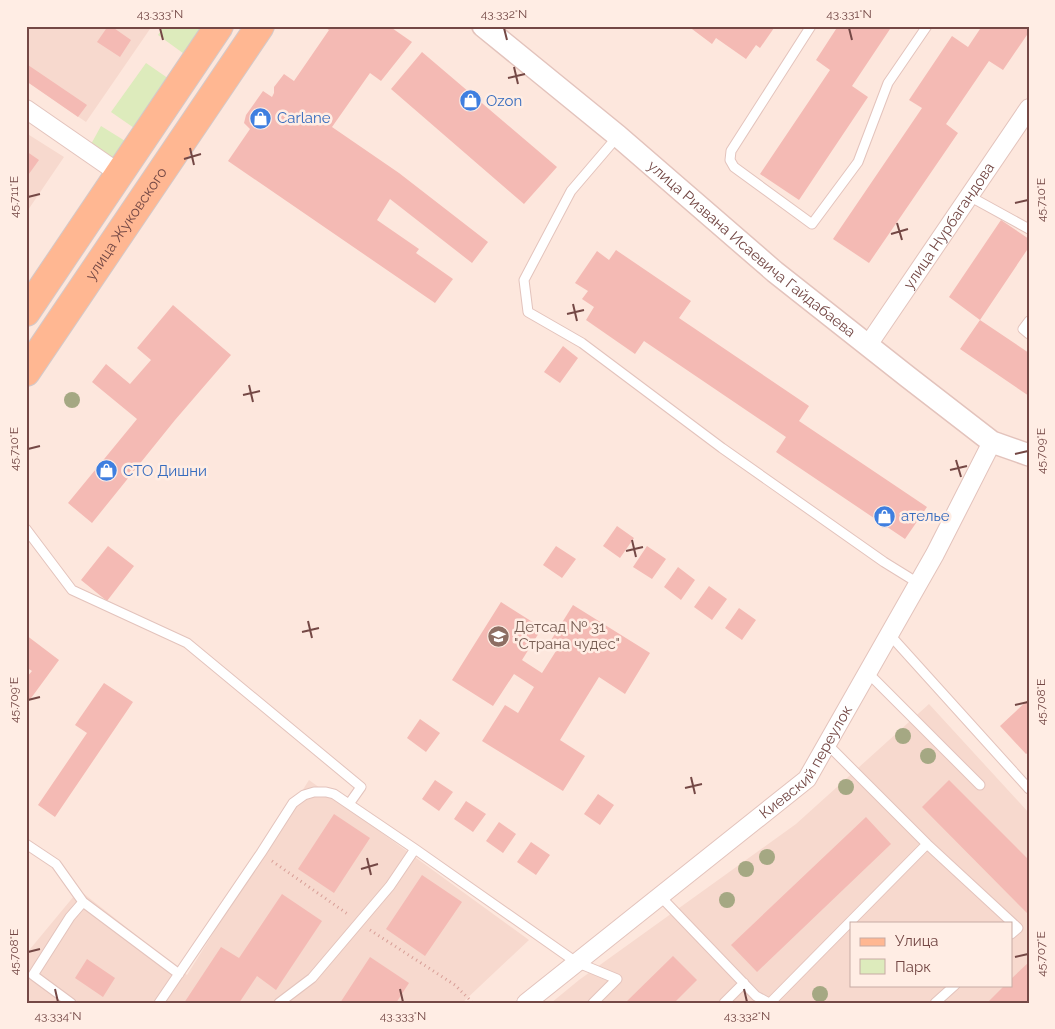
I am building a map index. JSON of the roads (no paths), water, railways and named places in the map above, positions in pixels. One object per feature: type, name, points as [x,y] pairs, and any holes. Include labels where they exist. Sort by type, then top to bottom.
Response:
[{"type":"main road","points":[[26,312],[219,26]]},
{"type":"main road","name":"улица Жуковского","points":[[26,372],[260,26]]},
{"type":"street","name":"улица Ризвана Исаевича Гайдабаева","points":[[483,26],[618,136],[776,272],[908,377],[992,442],[1029,455]]},
{"type":"street","name":"улица Нурбагандова","points":[[868,345],[1029,108]]},
{"type":"street","points":[[26,109],[120,174]]},
{"type":"street","name":"Киевский переулок","points":[[526,1003],[807,779],[935,554],[992,442]]},
{"type":"lane","points":[[811,26],[731,151],[730,160],[734,167],[812,224],[858,162],[888,83],[927,26]]},
{"type":"lane","points":[[618,136],[571,191],[524,280],[528,312],[582,343],[722,448],[884,562],[918,583]]},
{"type":"lane","points":[[969,196],[1029,229]]},
{"type":"lane","points":[[1029,320],[1023,329],[1029,334]]},
{"type":"lane","points":[[26,529],[72,590],[187,643],[361,787],[349,804]]},
{"type":"lane","points":[[889,634],[1028,785]]},
{"type":"lane","points":[[867,672],[980,785]]},
{"type":"lane","points":[[827,744],[927,844],[1012,922]]},
{"type":"lane","points":[[159,1003],[262,853],[293,803],[304,795],[314,792],[334,794],[576,962],[617,979],[593,1003]]},
{"type":"lane","points":[[26,844],[56,864],[83,902],[179,974]]},
{"type":"lane","points":[[660,896],[756,996],[769,1003],[927,844]]},
{"type":"lane","points":[[279,1003],[312,978],[390,886],[415,849]]},
{"type":"lane","points":[[71,1003],[33,975],[70,917],[83,902]]},
{"type":"lane","points":[[1012,922],[1018,928],[1012,933]]},
{"type":"lane","points":[[724,1003],[744,984]]},
{"type":"lane","points":[[935,1003],[954,986]]},
{"type":"place","name":"Ozon","points":[[470,101]]},
{"type":"place","name":"Carlane","points":[[261,118]]},
{"type":"place","name":"СТО Дишни","points":[[107,471]]},
{"type":"place","name":"ателье","points":[[885,516]]},
{"type":"place","name":"Детсад № 31 \"Страна чудес\"","points":[[498,636]]}]
